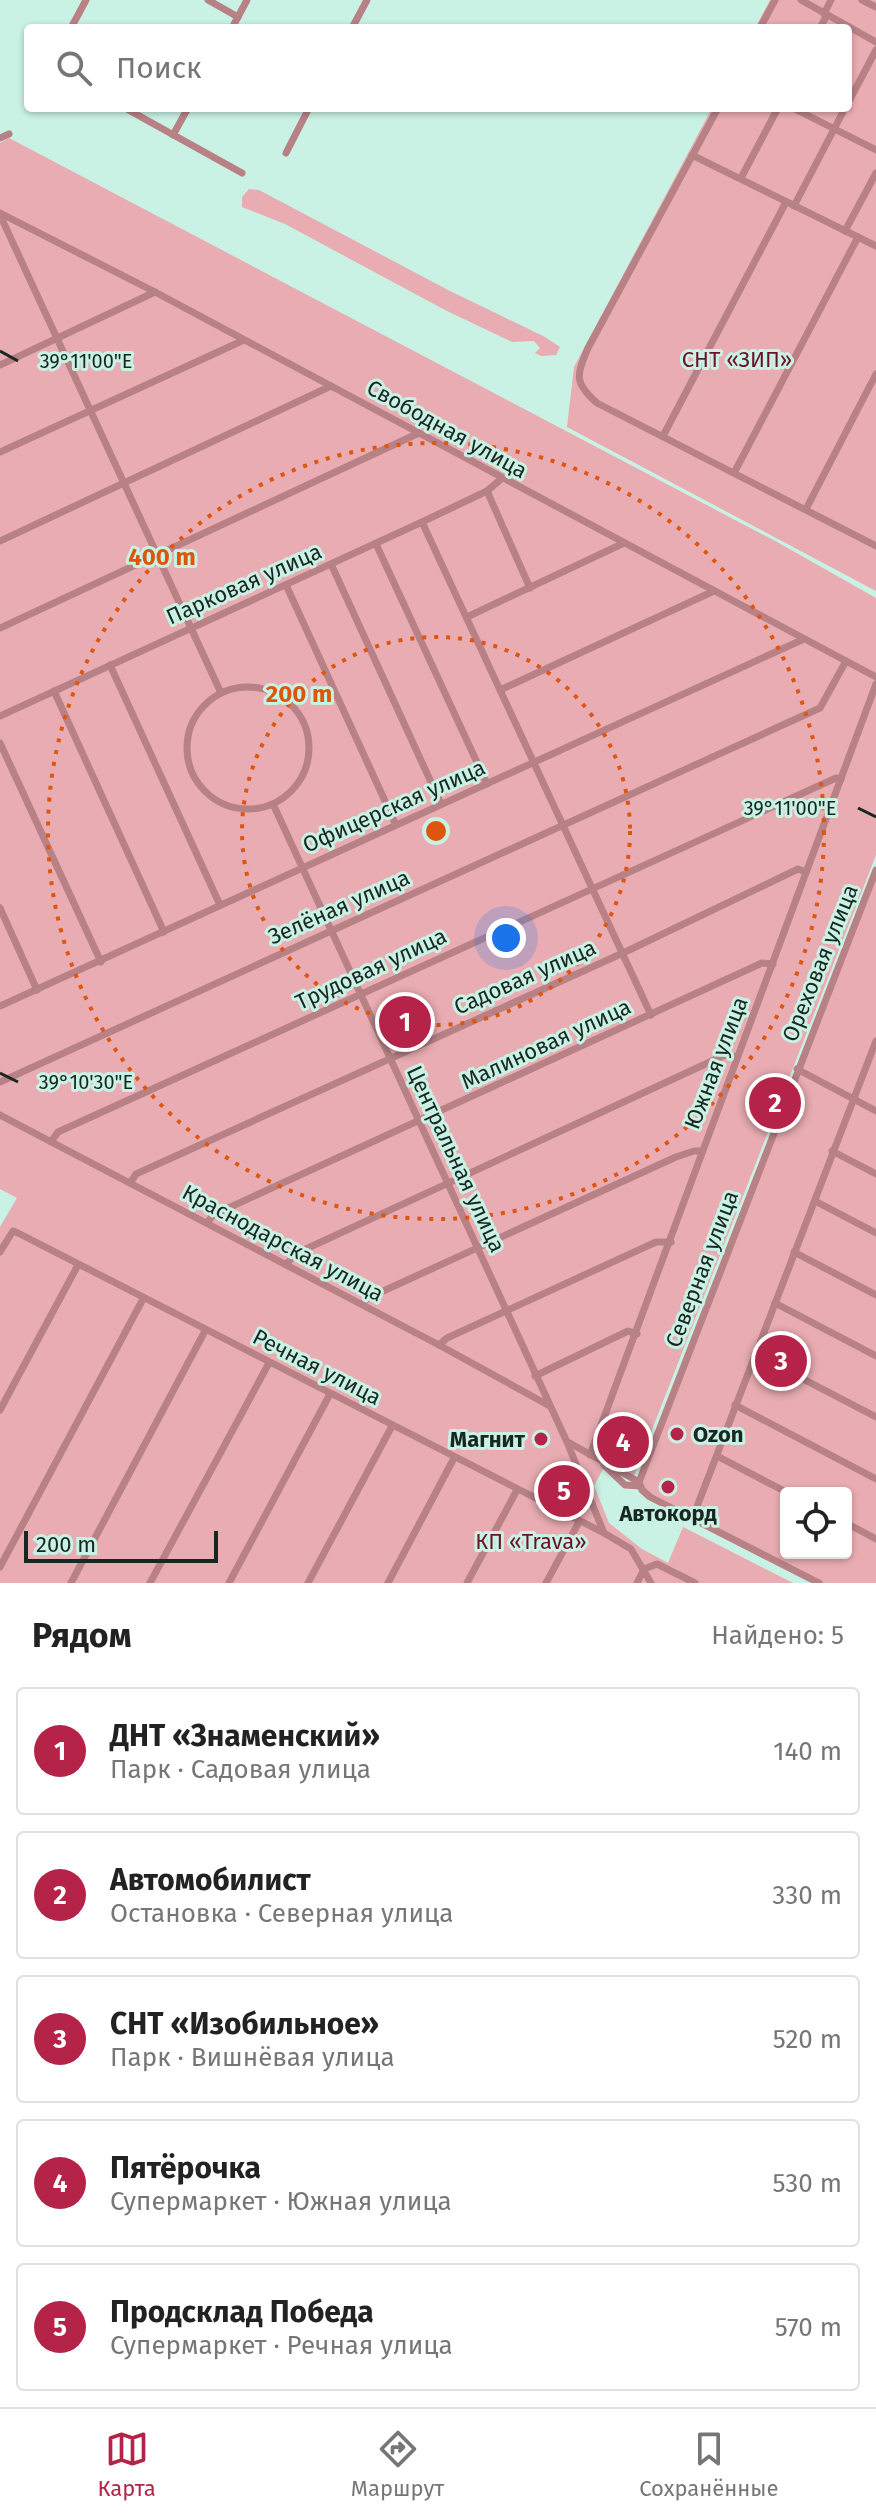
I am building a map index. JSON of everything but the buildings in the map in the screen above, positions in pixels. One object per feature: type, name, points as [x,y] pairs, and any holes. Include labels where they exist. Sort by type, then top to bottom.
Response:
[{"type":"street","points":[[73,24],[86,0]]},
{"type":"street","points":[[208,0],[235,23],[247,0]]},
{"type":"street","points":[[354,24],[367,0]]},
{"type":"street","points":[[762,24],[775,0]]},
{"type":"street","points":[[801,0],[843,24]]},
{"type":"street","points":[[821,24],[831,0]]},
{"type":"street","points":[[862,0],[876,7]]},
{"type":"street","points":[[852,29],[876,42]]},
{"type":"street","points":[[852,96],[876,50]]},
{"type":"street","points":[[132,112],[242,173]]},
{"type":"street","points":[[173,135],[186,112]]},
{"type":"street","points":[[286,153],[307,112]]},
{"type":"street","points":[[716,112],[588,348],[578,373],[582,389],[597,403],[876,546]]},
{"type":"street","points":[[741,178],[776,112]]},
{"type":"street","points":[[801,112],[876,150]]},
{"type":"street","points":[[663,436],[844,112]]},
{"type":"street","points":[[0,138],[9,134]]},
{"type":"street","points":[[692,155],[876,246]]},
{"type":"street","points":[[845,231],[876,173]]},
{"type":"street","points":[[0,214],[221,693]]},
{"type":"street","name":"Свободная улица","points":[[0,214],[155,292],[876,677]]},
{"type":"street","points":[[734,473],[858,237]]},
{"type":"street","points":[[0,365],[155,292]]},
{"type":"street","points":[[0,452],[244,340]]},
{"type":"street","points":[[806,509],[876,374]]},
{"type":"street","points":[[0,541],[331,386]]},
{"type":"street","points":[[0,628],[419,433]]},
{"type":"street","name":"Парковая улица","points":[[0,716],[376,544],[487,491],[501,479]]},
{"type":"street","points":[[487,491],[530,588]]},
{"type":"street","points":[[422,522],[651,1015]]},
{"type":"street","points":[[467,617],[624,543]]},
{"type":"street","points":[[376,544],[487,784]]},
{"type":"street","points":[[331,564],[441,804]]},
{"type":"street","points":[[286,585],[396,825]]},
{"type":"street","points":[[500,690],[714,591]]},
{"type":"street","name":"Офицерская улица","points":[[0,1006],[804,639]]},
{"type":"street","name":"Зелёная улица","points":[[0,1082],[820,708],[846,661]]},
{"type":"street","points":[[110,665],[220,905]]},
{"type":"street","name":"Южная улица","points":[[590,1455],[876,684]]},
{"type":"street","points":[[244,687],[262,688],[286,701],[304,722],[309,748],[303,775],[293,790],[273,804],[248,810],[228,806],[211,797],[197,783],[189,765],[187,746],[191,726],[200,709],[221,693],[244,687]]},
{"type":"street","points":[[54,691],[164,932]]},
{"type":"street","points":[[0,743],[101,962]]},
{"type":"street","name":"Трудовая улица","points":[[51,1142],[58,1132],[358,994],[836,778],[841,779]]},
{"type":"street","name":"Центральная улица","points":[[273,804],[567,1442],[604,1533]]},
{"type":"street","name":"Садовая улица","points":[[130,1183],[136,1174],[623,953],[798,869],[806,872]]},
{"type":"street","name":"Ореховая улица","points":[[797,1069],[876,870]]},
{"type":"street","points":[[0,908],[37,990]]},
{"type":"street","name":"Малиновая улица","points":[[207,1223],[213,1215],[762,963],[773,964]]},
{"type":"street","points":[[693,1517],[875,1044]]},
{"type":"street","points":[[286,1265],[295,1254],[725,1055],[737,1057]]},
{"type":"street","points":[[797,1069],[876,1111]]},
{"type":"street","name":"Северная улица","points":[[640,1484],[643,1469],[797,1069]]},
{"type":"street","name":"Краснодарская улица","points":[[0,1115],[548,1405]]},
{"type":"street","points":[[361,1304],[368,1298],[676,1157],[702,1151]]},
{"type":"street","points":[[832,1151],[876,1174]]},
{"type":"street","points":[[815,1201],[876,1233]]},
{"type":"street","name":"Речная улица","points":[[0,1252],[13,1231],[604,1533],[631,1549],[651,1583]]},
{"type":"street","points":[[439,1345],[447,1338],[656,1242],[671,1242]]},
{"type":"street","points":[[794,1252],[876,1295]]},
{"type":"street","points":[[0,1410],[78,1265]]},
{"type":"street","points":[[0,1567],[143,1299]]},
{"type":"street","points":[[775,1303],[876,1356]]},
{"type":"street","points":[[71,1583],[205,1331]]},
{"type":"street","points":[[535,1376],[628,1331],[637,1334]]},
{"type":"street","points":[[755,1354],[876,1417]]},
{"type":"street","points":[[150,1583],[269,1363]]},
{"type":"street","points":[[229,1583],[330,1394]]},
{"type":"street","points":[[735,1405],[876,1479]]},
{"type":"street","points":[[308,1583],[392,1426]]},
{"type":"street","points":[[567,1442],[640,1484],[650,1497],[819,1583]]},
{"type":"street","points":[[717,1456],[780,1489]]},
{"type":"street","points":[[388,1583],[454,1458]]},
{"type":"street","points":[[600,1460],[618,1481],[625,1485],[640,1484]]},
{"type":"street","points":[[621,1472],[643,1469]]},
{"type":"street","points":[[467,1583],[517,1490]]},
{"type":"street","points":[[546,1583],[579,1522]]},
{"type":"street","points":[[852,1526],[876,1539]]},
{"type":"street","points":[[637,1583],[644,1569],[657,1564],[695,1583]]},
{"type":"green space","name":"СНТ «ЗИП»","points":[[770,0],[876,0],[876,591],[567,427],[574,367],[710,112],[852,112],[852,24],[757,24]]},
{"type":"green space","name":"КП «Trava»","points":[[9,138],[777,542],[876,598],[876,855],[632,1481],[605,1465],[594,1486],[609,1523],[642,1549],[668,1563],[683,1527],[793,1583],[0,1583],[0,1227],[17,1198],[0,1189],[0,143]]},
{"type":"green space","points":[[249,189],[259,190],[450,291],[545,337],[560,347],[556,355],[541,356],[535,353],[540,348],[534,341],[512,342],[445,310],[285,224],[242,207],[242,197]]},
{"type":"green space","points":[[876,870],[876,1583],[819,1583],[642,1490],[643,1469]]},
{"type":"place","name":"ДНТ «Знаменский»","points":[[405,1022]]},
{"type":"place","name":"Автомобилист","points":[[775,1103]]},
{"type":"place","name":"СНТ «Изобильное»","points":[[781,1361]]},
{"type":"place","name":"Ozon","points":[[677,1434]]},
{"type":"place","name":"Магнит","points":[[541,1439]]},
{"type":"place","name":"Пятёрочка","points":[[623,1442]]},
{"type":"place","name":"Автокорд","points":[[668,1487]]},
{"type":"place","name":"Продсклад Победа","points":[[564,1491]]}]
